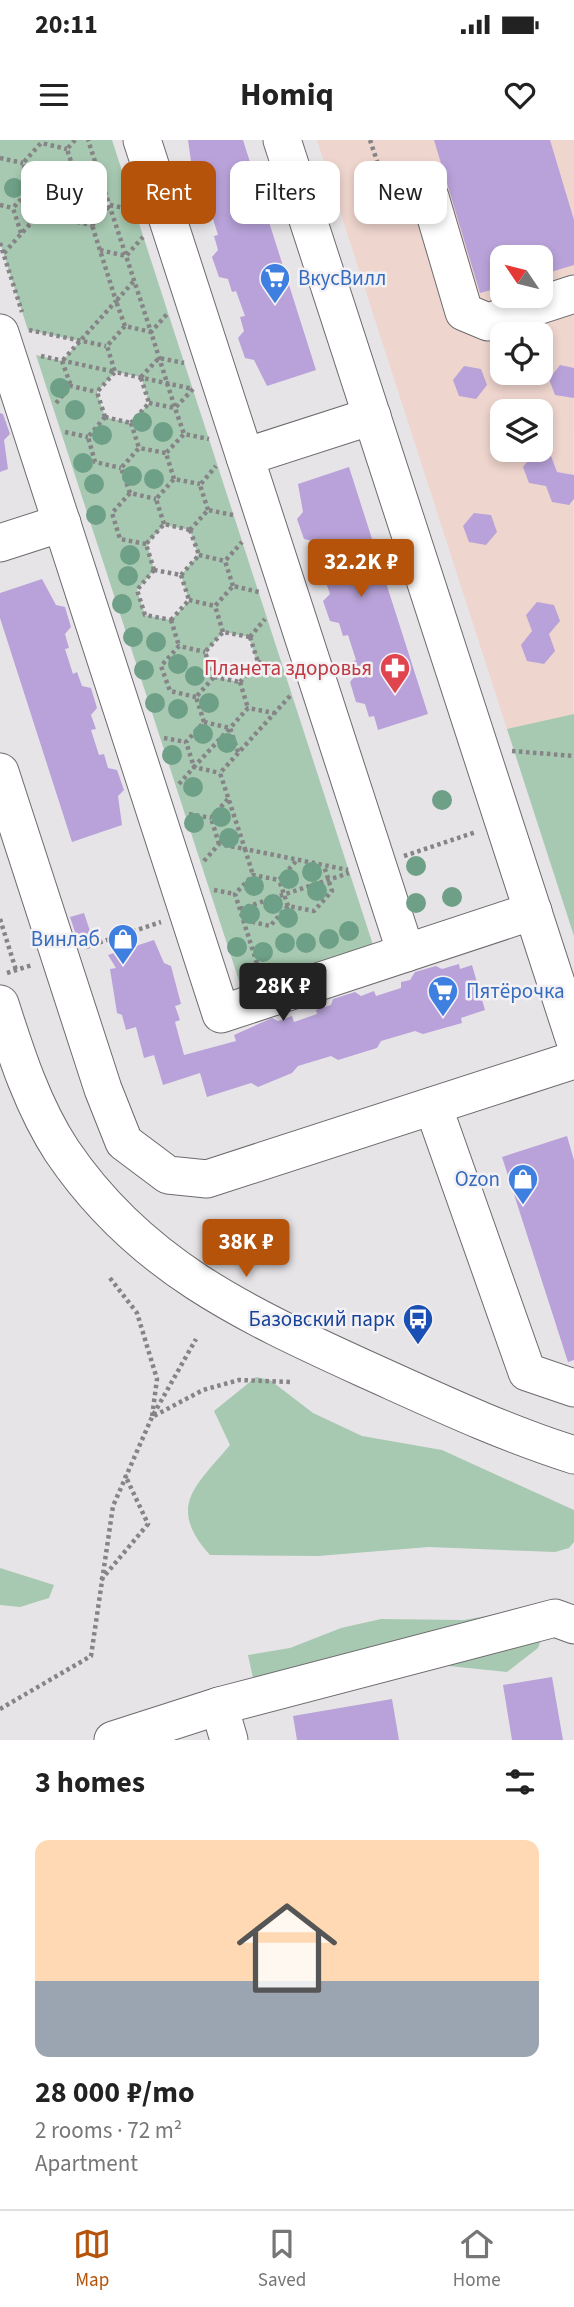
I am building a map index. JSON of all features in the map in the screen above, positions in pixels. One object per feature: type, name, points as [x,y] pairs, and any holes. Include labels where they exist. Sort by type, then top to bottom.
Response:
[{"type":"street","points":[[142,140],[231,461],[406,953]]},
{"type":"street","points":[[282,140],[574,1038]]},
{"type":"street","points":[[438,224],[464,312],[488,322],[574,294]]},
{"type":"street","points":[[0,333],[62,523],[201,907],[221,1014],[533,911]]},
{"type":"street","points":[[231,461],[372,416]]},
{"type":"street","points":[[0,543],[62,523]]},
{"type":"street","points":[[0,772],[124,1142],[168,1175],[207,1179],[574,1060]]},
{"type":"street","points":[[0,1004],[20,1068],[62,1150],[118,1219],[175,1269],[250,1316],[459,1412],[574,1455]]},
{"type":"street","points":[[433,1105],[527,1372],[574,1388]]},
{"type":"street","points":[[113,1740],[219,1706],[555,1618],[574,1625]]},
{"type":"street","points":[[219,1706],[229,1740]]},
{"type":"path","points":[[67,149],[75,140]]},
{"type":"path","points":[[88,140],[95,161]]},
{"type":"path","points":[[370,140],[377,161]]},
{"type":"path","points":[[25,161],[40,141],[67,149]]},
{"type":"path","points":[[67,149],[71,161]]},
{"type":"path","points":[[0,158],[21,163]]},
{"type":"path","points":[[107,196],[184,434]]},
{"type":"path","points":[[13,208],[21,199]]},
{"type":"path","points":[[0,205],[13,208]]},
{"type":"path","points":[[110,205],[121,208]]},
{"type":"path","points":[[92,225],[110,205]]},
{"type":"path","points":[[13,208],[22,234]]},
{"type":"path","points":[[3,254],[30,224]]},
{"type":"path","points":[[88,224],[92,225]]},
{"type":"path","points":[[92,225],[125,326]]},
{"type":"path","points":[[126,256],[144,236]]},
{"type":"path","points":[[0,243],[28,330],[107,346]]},
{"type":"path","points":[[100,250],[126,256]]},
{"type":"path","points":[[62,361],[134,281]]},
{"type":"path","points":[[151,332],[168,312]]},
{"type":"path","points":[[125,326],[151,332]]},
{"type":"path","points":[[107,346],[125,326]]},
{"type":"path","points":[[107,346],[115,372]]},
{"type":"path","points":[[36,355],[193,388],[175,408]]},
{"type":"path","points":[[159,358],[184,363]]},
{"type":"path","points":[[141,377],[159,358]]},
{"type":"path","points":[[62,361],[71,386]]},
{"type":"path","points":[[97,391],[115,372]]},
{"type":"path","points":[[141,377],[149,403]]},
{"type":"path","points":[[71,386],[97,391]]},
{"type":"path","points":[[53,406],[71,386]]},
{"type":"path","points":[[97,391],[105,417]]},
{"type":"path","points":[[149,403],[175,408]]},
{"type":"path","points":[[131,423],[149,403]]},
{"type":"path","points":[[105,417],[131,423]]},
{"type":"path","points":[[88,437],[105,417]]},
{"type":"path","points":[[131,423],[139,448]]},
{"type":"path","points":[[61,432],[88,437]]},
{"type":"path","points":[[184,434],[209,439]]},
{"type":"path","points":[[166,453],[184,434]]},
{"type":"path","points":[[88,437],[95,462],[121,468]]},
{"type":"path","points":[[139,448],[166,453]]},
{"type":"path","points":[[121,468],[139,448]]},
{"type":"path","points":[[166,453],[174,479]]},
{"type":"path","points":[[200,485],[231,461]]},
{"type":"path","points":[[121,468],[130,493]]},
{"type":"path","points":[[174,479],[200,485]]},
{"type":"path","points":[[156,499],[174,479]]},
{"type":"path","points":[[200,485],[208,510]]},
{"type":"path","points":[[130,493],[156,499]]},
{"type":"path","points":[[130,493],[112,513],[116,526],[120,538],[146,544]]},
{"type":"path","points":[[156,499],[164,524]]},
{"type":"path","points":[[208,510],[234,516]]},
{"type":"path","points":[[190,530],[208,510]]},
{"type":"path","points":[[146,544],[164,524]]},
{"type":"path","points":[[164,524],[190,530]]},
{"type":"path","points":[[190,530],[199,555]]},
{"type":"path","points":[[225,561],[242,541]]},
{"type":"path","points":[[146,544],[154,570]]},
{"type":"path","points":[[199,555],[225,561]]},
{"type":"path","points":[[181,575],[199,555]]},
{"type":"path","points":[[225,561],[233,586]]},
{"type":"path","points":[[154,570],[181,575]]},
{"type":"path","points":[[154,570],[137,590],[145,615],[171,620]]},
{"type":"path","points":[[181,575],[189,600]]},
{"type":"path","points":[[233,586],[259,592]]},
{"type":"path","points":[[215,606],[233,586]]},
{"type":"path","points":[[171,620],[189,600]]},
{"type":"path","points":[[189,600],[215,606]]},
{"type":"path","points":[[215,606],[223,632]]},
{"type":"path","points":[[250,637],[267,617]]},
{"type":"path","points":[[171,620],[179,646]]},
{"type":"path","points":[[223,632],[250,637]]},
{"type":"path","points":[[205,652],[223,632]]},
{"type":"path","points":[[250,637],[258,662]]},
{"type":"path","points":[[179,646],[205,652]]},
{"type":"path","points":[[179,646],[162,666],[170,691],[196,697]]},
{"type":"path","points":[[205,652],[214,677]]},
{"type":"path","points":[[258,662],[283,668]]},
{"type":"path","points":[[240,682],[258,662]]},
{"type":"path","points":[[196,697],[214,677]]},
{"type":"path","points":[[214,677],[240,682]]},
{"type":"path","points":[[240,682],[248,708]]},
{"type":"path","points":[[220,773],[292,694]]},
{"type":"path","points":[[196,697],[204,722]]},
{"type":"path","points":[[248,708],[274,713]]},
{"type":"path","points":[[176,787],[248,708]]},
{"type":"path","points":[[204,722],[230,728]]},
{"type":"path","points":[[186,742],[204,722]]},
{"type":"path","points":[[230,728],[239,753]]},
{"type":"path","points":[[160,737],[186,742]]},
{"type":"path","points":[[186,742],[194,767]]},
{"type":"path","points":[[515,750],[574,756]]},
{"type":"path","points":[[194,767],[220,773]]},
{"type":"path","points":[[220,773],[253,875]]},
{"type":"path","points":[[211,818],[229,799]]},
{"type":"path","points":[[185,813],[211,818]]},
{"type":"path","points":[[211,818],[219,844]]},
{"type":"path","points":[[219,844],[348,870],[354,885]]},
{"type":"path","points":[[201,864],[219,844]]},
{"type":"path","points":[[279,880],[297,860]]},
{"type":"path","points":[[288,906],[314,911],[332,891],[324,866]]},
{"type":"path","points":[[235,894],[253,875]]},
{"type":"path","points":[[253,875],[279,880]]},
{"type":"path","points":[[279,880],[288,906]]},
{"type":"path","points":[[0,975],[201,907],[209,889],[235,894]]},
{"type":"path","points":[[235,894],[262,981]]},
{"type":"path","points":[[244,920],[270,926],[288,906]]},
{"type":"path","points":[[0,919],[16,970]]},
{"type":"path","points":[[110,1279],[136,1313],[158,1379],[152,1417]]},
{"type":"path","points":[[0,1709],[91,1656],[113,1506],[152,1417],[196,1339]]},
{"type":"path","points":[[152,1417],[203,1390],[239,1380],[290,1382]]},
{"type":"path","points":[[101,1581],[148,1524],[125,1474]]},
{"type":"shaded area","points":[[317,140],[574,140],[573,716],[507,729],[340,211],[340,161],[324,161]]},
{"type":"green space","points":[[0,140],[112,140],[121,168],[121,224],[139,224],[373,945],[241,987],[36,355],[62,361],[80,341],[28,330],[0,243]],"holes":[[[115,372],[141,377],[149,403],[131,423],[105,417],[97,392]],[[164,525],[190,530],[198,555],[181,575],[189,601],[171,620],[145,615],[137,590],[154,570],[147,544]],[[223,632],[249,637],[257,662],[240,682],[214,677],[206,652]]]},
{"type":"green space","points":[[574,714],[574,936],[507,729]]},
{"type":"green space","points":[[256,1377],[270,1380],[313,1413],[362,1436],[442,1450],[574,1510],[574,1542],[569,1548],[555,1552],[429,1547],[318,1556],[210,1555],[190,1523],[188,1509],[191,1497],[206,1473],[230,1445],[214,1411]]},
{"type":"green space","points":[[0,1568],[54,1585],[49,1598],[20,1607],[0,1605]]},
{"type":"green space","points":[[530,1608],[547,1623],[538,1648],[507,1672],[429,1664],[253,1678],[248,1655],[290,1648],[341,1628],[381,1619],[464,1620]]},
{"type":"building","points":[[188,140],[243,140],[250,161],[230,161],[230,224],[270,224],[316,370],[267,386],[254,360],[245,358],[238,338],[244,331],[240,317],[245,316],[236,291],[232,292],[228,279],[219,277],[212,257],[218,250],[214,236],[218,235],[215,224],[216,161],[191,161]]},
{"type":"building","points":[[434,140],[550,140],[574,220],[574,265],[553,271],[553,245],[490,245],[490,290],[480,293],[447,183],[447,161],[440,161]]},
{"type":"building","points":[[560,365],[574,368],[574,398],[555,395],[551,385],[553,374]]},
{"type":"building","points":[[464,366],[481,369],[487,385],[476,399],[459,396],[453,380]]},
{"type":"building","points":[[0,413],[3,414],[10,434],[4,440],[8,469],[0,472]]},
{"type":"building","points":[[553,461],[557,472],[574,475],[574,499],[569,505],[552,502],[546,486],[529,483],[523,467],[527,462]]},
{"type":"building","points":[[349,467],[428,714],[378,730],[374,716],[369,717],[365,704],[356,702],[350,682],[356,675],[351,662],[356,660],[348,635],[343,636],[339,623],[330,621],[323,601],[330,594],[325,580],[329,579],[321,553],[317,555],[313,541],[304,539],[297,519],[303,512],[298,484]]},
{"type":"building","points":[[474,513],[491,515],[497,532],[486,545],[469,542],[463,526]]},
{"type":"building","points":[[42,579],[56,605],[65,607],[71,627],[65,634],[69,648],[65,649],[73,674],[77,672],[82,686],[91,688],[97,708],[91,715],[96,729],[91,730],[99,755],[104,754],[108,768],[117,770],[124,790],[118,796],[122,825],[72,842],[0,618],[0,593]]},
{"type":"building","points":[[537,602],[554,605],[560,621],[549,634],[555,651],[544,664],[527,661],[521,645],[532,631],[526,615]]},
{"type":"building","points":[[84,913],[91,934],[77,938],[70,917]]},
{"type":"building","points":[[154,940],[164,963],[171,966],[181,1004],[175,1006],[180,1020],[175,1022],[184,1055],[236,1041],[234,1035],[272,1018],[278,1021],[292,1016],[294,1022],[317,1014],[316,1010],[331,1005],[333,999],[355,992],[361,996],[374,991],[376,996],[401,988],[401,982],[410,980],[415,972],[436,966],[442,969],[459,964],[460,969],[472,965],[485,1010],[461,1018],[462,1023],[423,1034],[415,1031],[381,1041],[377,1048],[338,1060],[331,1056],[298,1066],[292,1073],[258,1087],[251,1083],[207,1097],[200,1073],[163,1085],[154,1055],[144,1058],[136,1027],[126,1030],[122,1015],[117,1013],[110,969],[116,968],[108,955]]},
{"type":"building","points":[[567,1136],[574,1160],[574,1360],[568,1362],[502,1157]]},
{"type":"building","points":[[552,1677],[563,1740],[512,1740],[503,1685]]},
{"type":"building","points":[[392,1699],[399,1740],[297,1740],[293,1716]]},
{"type":"place","name":"ВкусВилл","points":[[275,305]]},
{"type":"place","name":"Планета здоровья","points":[[395,695]]},
{"type":"place","name":"Винлаб","points":[[123,966]]},
{"type":"place","name":"Пятёрочка","points":[[443,1018]]},
{"type":"place","name":"Ozon","points":[[523,1206]]},
{"type":"place","name":"Базовский парк","points":[[418,1346]]}]
